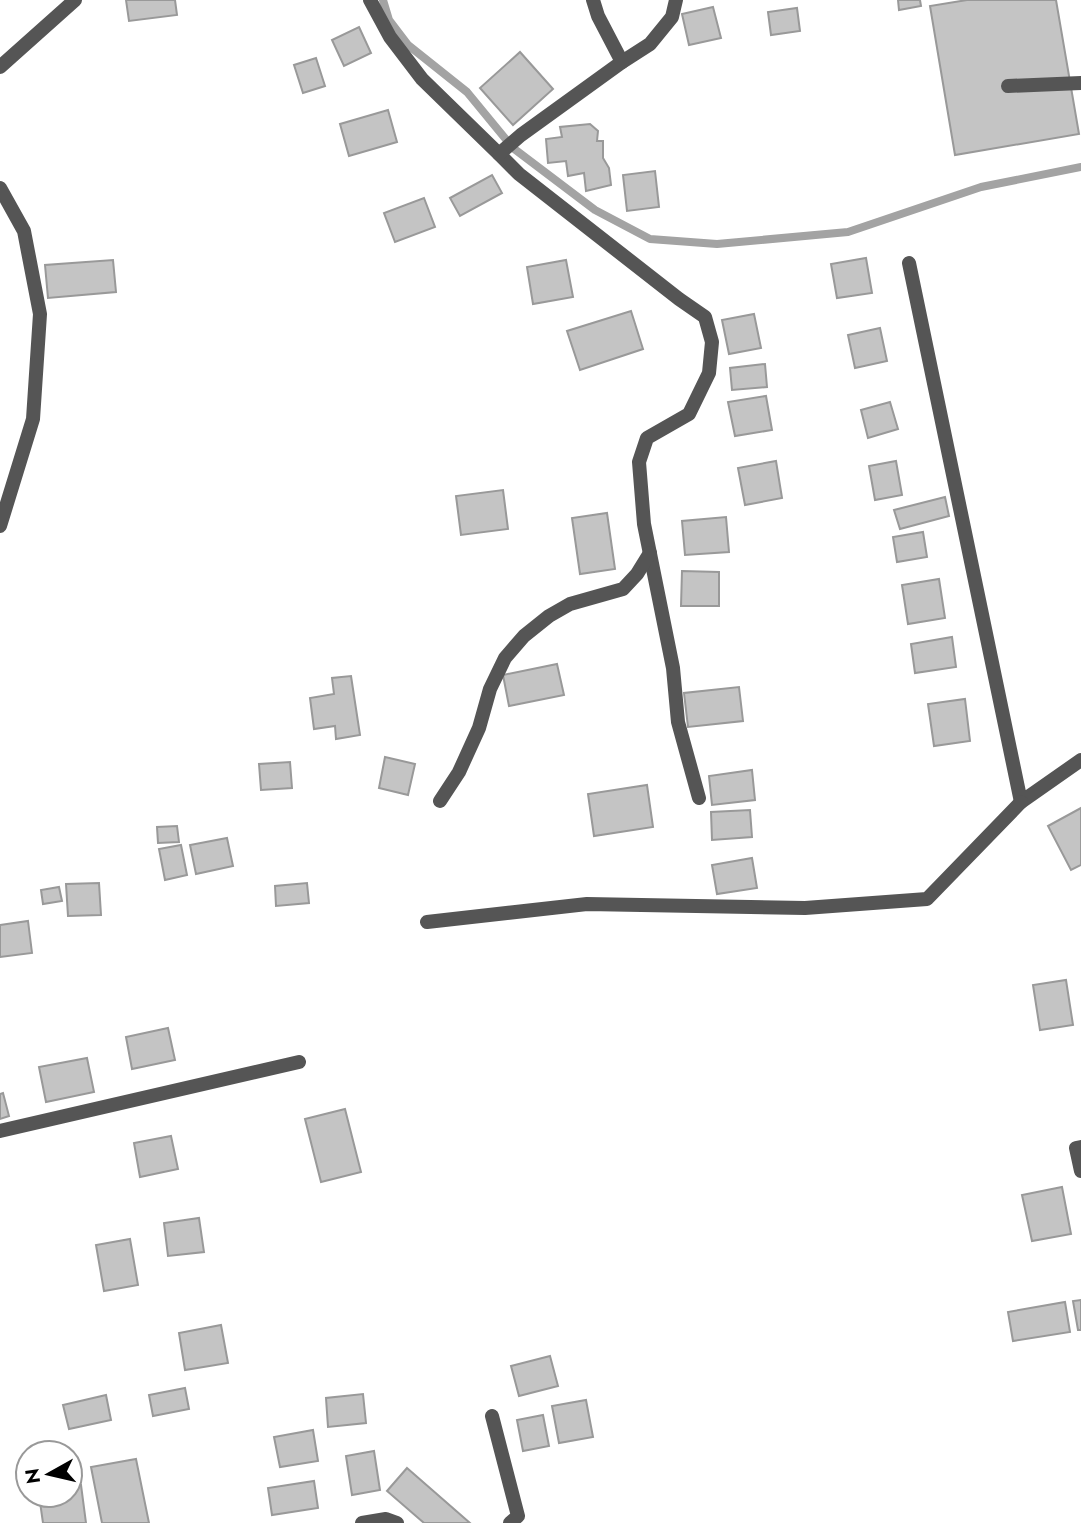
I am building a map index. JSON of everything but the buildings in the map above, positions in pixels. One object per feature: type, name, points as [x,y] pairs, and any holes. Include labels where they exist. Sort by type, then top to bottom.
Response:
[{"type":"street","points":[[0,67],[75,0]]},
{"type":"street","points":[[370,0],[390,37],[422,79],[503,151],[530,182],[705,317],[712,342],[709,373],[689,414],[647,438],[639,462],[644,524],[673,668],[678,722],[699,798]]},
{"type":"street","points":[[593,0],[598,16],[622,62]]},
{"type":"street","points":[[503,151],[521,135],[650,44],[672,17],[676,0]]},
{"type":"street","points":[[1009,86],[1081,83]]},
{"type":"street","points":[[0,187],[24,231],[40,314],[33,419],[0,526]]},
{"type":"street","points":[[909,263],[1021,802]]},
{"type":"street","points":[[440,801],[459,772],[479,728],[490,689],[505,658],[524,636],[569,604],[623,589],[637,574],[650,553]]},
{"type":"street","points":[[427,922],[587,904],[805,908],[926,899],[1021,802],[1081,760]]},
{"type":"street","points":[[0,1131],[299,1062]]},
{"type":"street","points":[[1081,1147],[1076,1148],[1081,1171]]},
{"type":"street","points":[[492,1416],[518,1516],[510,1523]]},
{"type":"street","points":[[362,1523],[386,1519],[397,1523]]},
{"type":"waterway","points":[[383,0],[389,20],[408,45],[467,92],[513,148],[595,210],[650,239],[717,244],[848,232],[981,187],[1081,167]]}]
